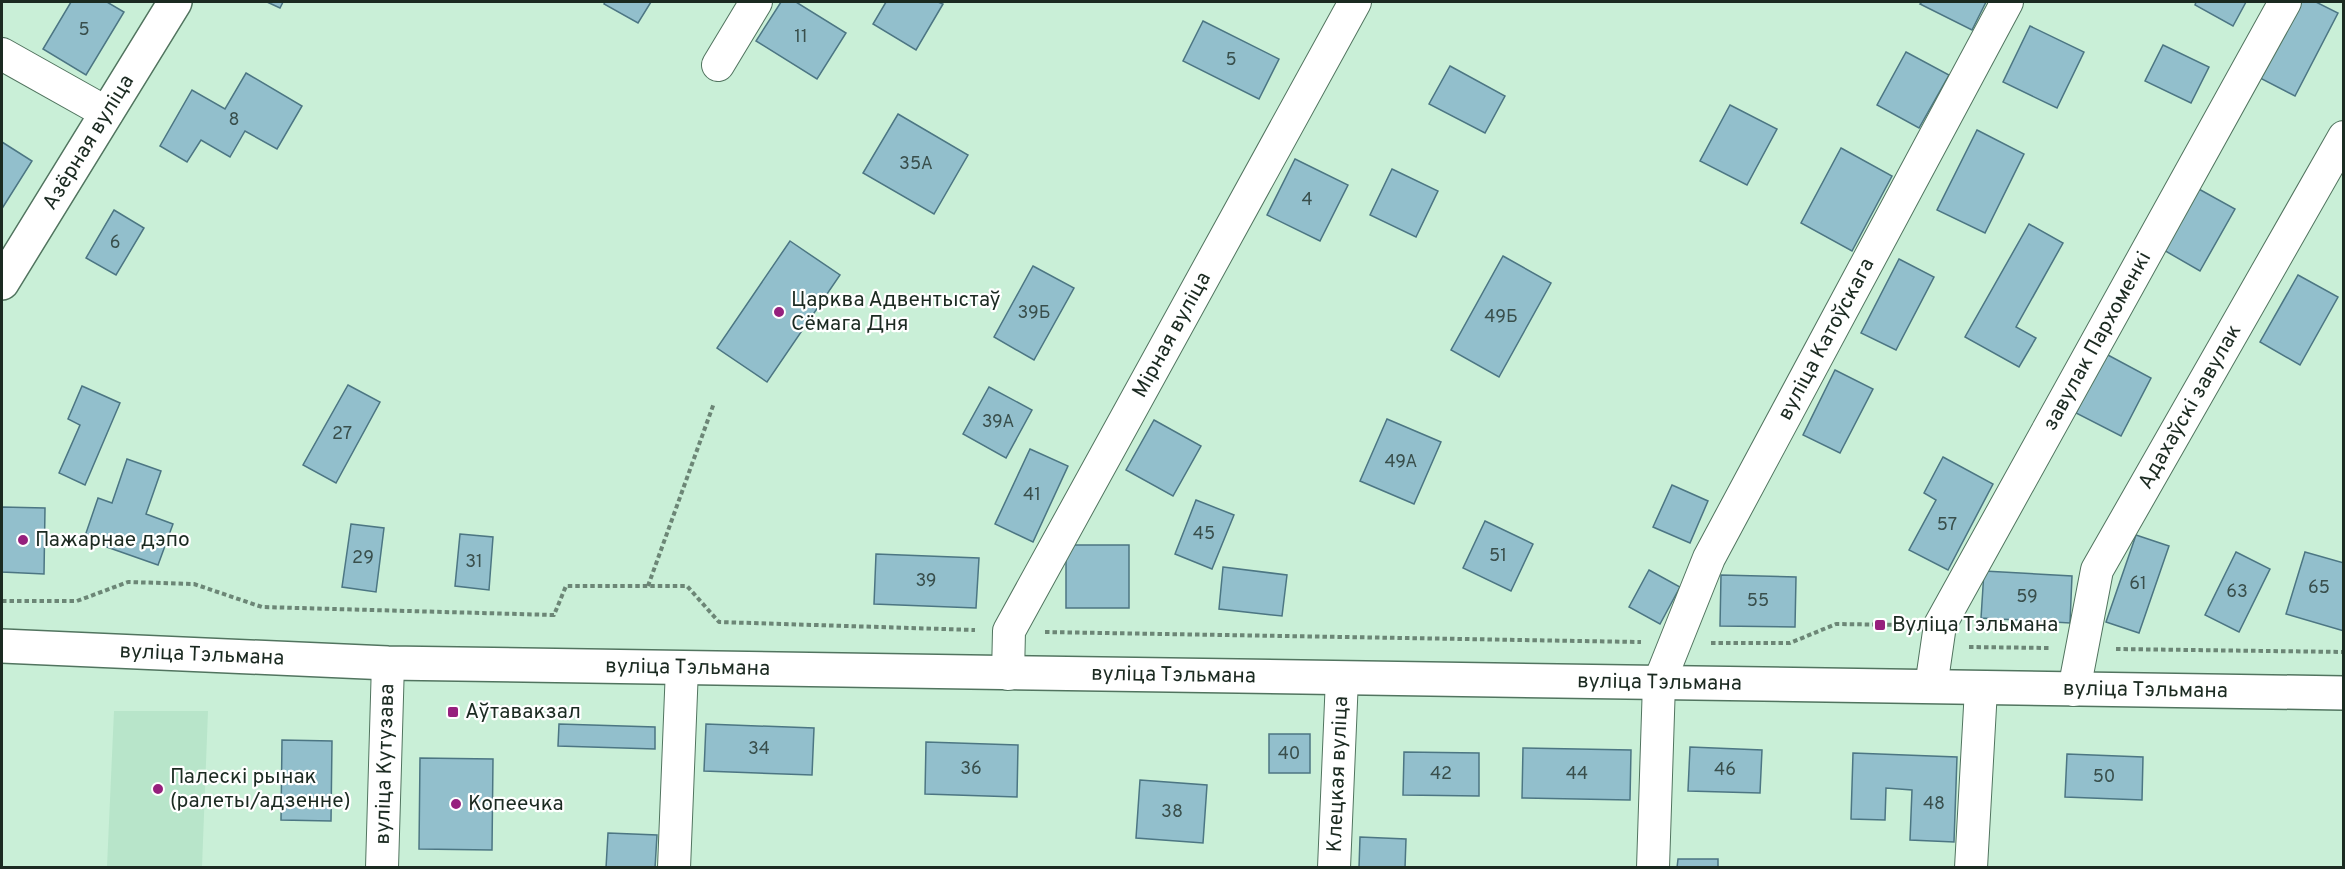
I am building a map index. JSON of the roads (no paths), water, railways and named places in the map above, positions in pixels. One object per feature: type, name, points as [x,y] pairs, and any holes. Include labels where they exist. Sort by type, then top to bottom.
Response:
[{"type":"main road","name":"Азёрная вуліца","points":[[2,283],[175,2]]},
{"type":"main road","name":"вуліца Тэльмана","points":[[2,646],[388,663],[2343,693]]},
{"type":"street","points":[[718,65],[756,2]]},
{"type":"street","name":"Мірная вуліца","points":[[1008,674],[1010,632],[1355,2]]},
{"type":"street","name":"вуліца Катоўскага","points":[[1659,683],[1709,558],[2007,2]]},
{"type":"street","name":"завулак Пархоменкі","points":[[1930,687],[1940,625],[2285,2]]},
{"type":"street","points":[[2,54],[107,113]]},
{"type":"street","name":"Адахаўскі завулак","points":[[2074,690],[2097,570],[2343,137]]},
{"type":"street","name":"вуліца Кутузава","points":[[382,867],[388,663]]},
{"type":"street","points":[[674,867],[682,668]]},
{"type":"street","name":"Клецкая вуліца","points":[[1334,867],[1342,678]]},
{"type":"street","points":[[1653,867],[1659,683]]},
{"type":"street","points":[[1971,867],[1981,689]]},
{"type":"place","name":"Царква Адвентыстаў Сёмага Дня","points":[[779,312]]},
{"type":"place","name":"Пажарнае дэпо","points":[[23,540]]},
{"type":"place","name":"Вуліца Тэльмана","points":[[1880,625]]},
{"type":"place","name":"Аўтавакзал","points":[[453,712]]},
{"type":"place","name":"Палескі рынак (ралеты/адзенне)","points":[[158,789]]},
{"type":"place","name":"Копеечка","points":[[456,804]]}]
